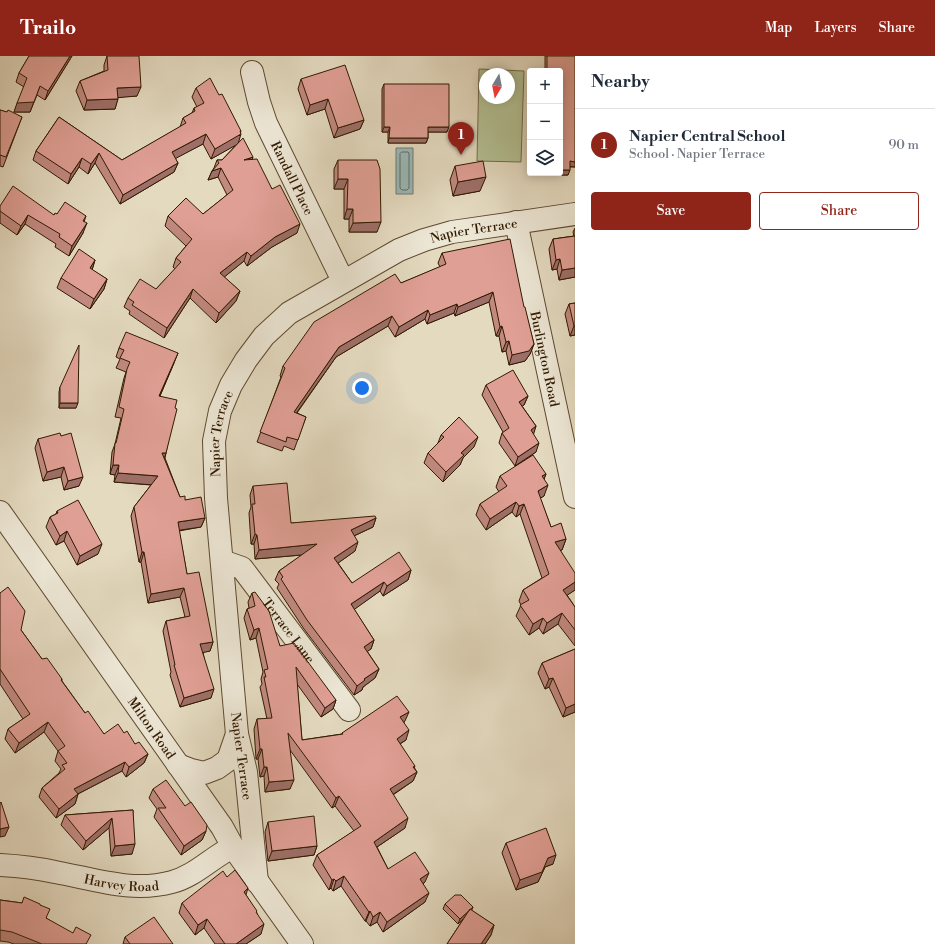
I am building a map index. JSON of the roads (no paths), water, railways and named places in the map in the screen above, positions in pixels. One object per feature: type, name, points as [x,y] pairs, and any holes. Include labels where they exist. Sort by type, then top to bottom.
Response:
[{"type":"street","name":"Randall Place","points":[[252,72],[266,123],[343,281]]},
{"type":"street","name":"Napier Terrace","points":[[257,882],[246,772],[237,734],[216,498],[214,441],[220,412],[231,385],[246,360],[264,336],[289,313],[399,250],[424,240],[452,232],[575,214]]},
{"type":"street","name":"Burlington Road","points":[[516,222],[575,497]]},
{"type":"street","name":"Milton Road","points":[[0,512],[222,827],[233,847],[302,944]]},
{"type":"street","name":"Terrace Lane","points":[[222,561],[242,568],[350,710]]},
{"type":"street","points":[[178,765],[204,773],[217,768],[228,760],[237,734]]},
{"type":"street","name":"Harvey Road","points":[[0,866],[18,866],[127,886],[152,886],[173,882],[190,875],[233,847]]},
{"type":"water","points":[[396,148],[413,148],[413,194],[396,194]]},
{"type":"place","name":"Napier Central School","points":[[461,155]]}]
